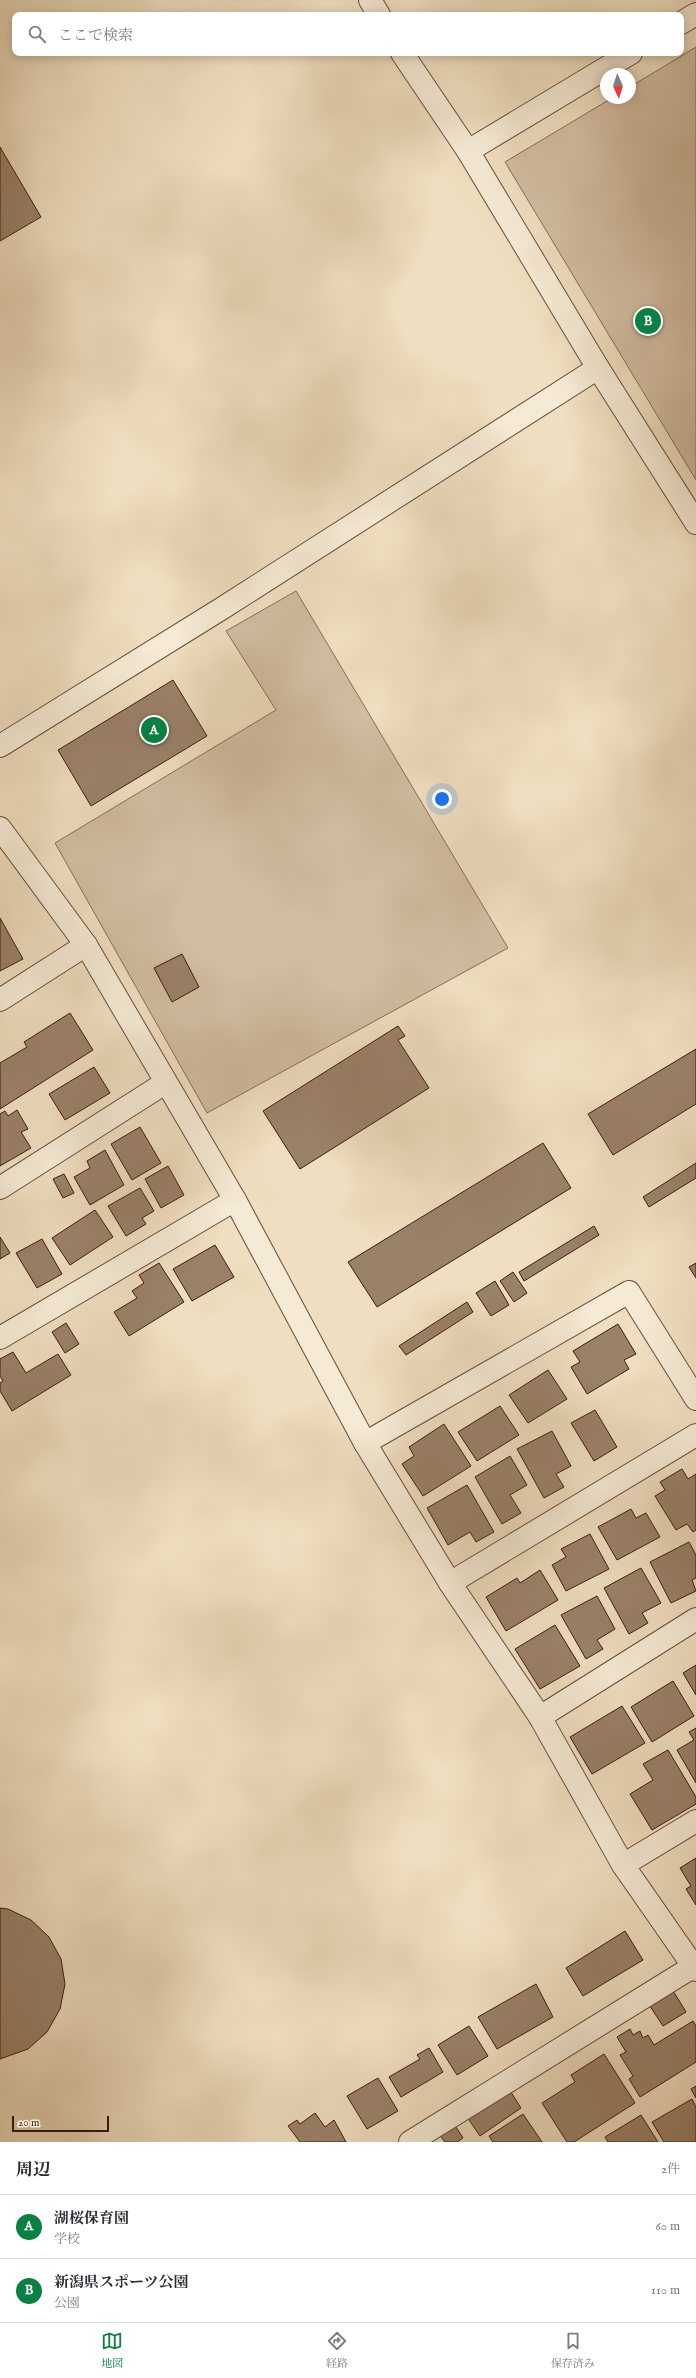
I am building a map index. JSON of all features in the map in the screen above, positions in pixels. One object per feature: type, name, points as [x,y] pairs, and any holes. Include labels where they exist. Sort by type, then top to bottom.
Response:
[{"type":"street","points":[[370,0],[377,12]]},
{"type":"street","points":[[684,21],[696,14]]},
{"type":"street","points":[[404,56],[468,150],[598,368],[696,523]]},
{"type":"street","points":[[468,150],[626,56]]},
{"type":"street","points":[[0,746],[221,609],[598,368]]},
{"type":"street","points":[[0,828],[86,945],[165,1083],[235,1200],[365,1443],[450,1583],[540,1717],[623,1865],[695,1968],[410,2142]]},
{"type":"street","points":[[0,1000],[86,945]]},
{"type":"street","points":[[0,1188],[165,1083]]},
{"type":"street","points":[[0,1338],[235,1200]]},
{"type":"street","points":[[365,1443],[629,1292],[696,1399]]},
{"type":"street","points":[[450,1583],[696,1435]]},
{"type":"street","points":[[540,1717],[696,1619]]},
{"type":"street","points":[[623,1865],[696,1821]]},
{"type":"shaded area","points":[[696,47],[696,480],[505,162],[602,104],[636,104],[636,83],[681,56],[684,56],[684,54]]},
{"type":"shaded area","points":[[296,591],[508,948],[207,1113],[55,843],[276,710],[226,631]]},
{"type":"building","points":[[0,147],[41,217],[0,241]]},
{"type":"building","points":[[173,680],[207,736],[91,806],[58,750]]},
{"type":"building","points":[[0,918],[23,959],[0,971]]},
{"type":"building","points":[[182,954],[199,987],[172,1002],[154,968]]},
{"type":"building","points":[[70,1013],[93,1050],[0,1109],[0,1063],[27,1047],[24,1042]]},
{"type":"building","points":[[398,1026],[405,1036],[398,1040],[429,1088],[300,1169],[263,1111]]},
{"type":"building","points":[[696,1049],[696,1104],[613,1155],[588,1114]]},
{"type":"building","points":[[94,1067],[110,1093],[65,1120],[49,1094]]},
{"type":"building","points":[[17,1110],[28,1129],[21,1132],[31,1148],[0,1166],[0,1114],[5,1111],[8,1116]]},
{"type":"building","points":[[140,1127],[161,1163],[132,1180],[111,1144]]},
{"type":"building","points":[[543,1143],[571,1188],[377,1307],[348,1262]]},
{"type":"building","points":[[105,1150],[124,1185],[90,1205],[74,1177],[90,1168],[87,1161]]},
{"type":"building","points":[[696,1163],[696,1178],[649,1207],[643,1197]]},
{"type":"building","points":[[168,1166],[184,1195],[161,1208],[145,1179]]},
{"type":"building","points":[[64,1174],[74,1193],[63,1198],[53,1179]]},
{"type":"building","points":[[140,1188],[154,1211],[142,1218],[146,1224],[126,1236],[108,1206]]},
{"type":"building","points":[[95,1210],[113,1237],[70,1265],[52,1238]]},
{"type":"building","points":[[594,1226],[599,1235],[524,1281],[519,1272]]},
{"type":"building","points":[[0,1237],[10,1253],[0,1259]]},
{"type":"building","points":[[42,1239],[62,1274],[37,1288],[16,1253]]},
{"type":"building","points":[[215,1245],[234,1277],[192,1301],[173,1269]]},
{"type":"building","points":[[159,1263],[184,1302],[129,1336],[114,1312],[137,1298],[132,1291],[144,1283],[139,1275]]},
{"type":"building","points":[[696,1263],[696,1278],[689,1267]]},
{"type":"building","points":[[513,1272],[527,1293],[514,1302],[500,1281]]},
{"type":"building","points":[[495,1281],[509,1305],[491,1316],[476,1293]]},
{"type":"building","points":[[467,1302],[473,1312],[406,1355],[399,1346]]},
{"type":"building","points":[[66,1323],[79,1344],[65,1353],[52,1332]]},
{"type":"building","points":[[618,1324],[636,1354],[624,1360],[629,1369],[587,1394],[571,1367],[580,1362],[573,1351]]},
{"type":"building","points":[[13,1352],[26,1373],[58,1354],[71,1375],[12,1411],[0,1391],[0,1383],[3,1381],[0,1376],[0,1359]]},
{"type":"building","points":[[548,1370],[567,1399],[528,1423],[509,1395]]},
{"type":"building","points":[[500,1406],[519,1435],[477,1461],[458,1432]]},
{"type":"building","points":[[595,1410],[617,1447],[594,1461],[571,1423]]},
{"type":"building","points":[[444,1424],[471,1466],[423,1496],[402,1464],[414,1456],[409,1447]]},
{"type":"building","points":[[552,1431],[571,1466],[556,1474],[564,1487],[544,1498],[517,1449]]},
{"type":"building","points":[[510,1456],[527,1485],[510,1495],[521,1513],[502,1524],[475,1477]]},
{"type":"building","points":[[682,1469],[688,1479],[696,1474],[696,1530],[693,1532],[687,1524],[676,1530],[655,1496],[665,1490],[660,1482]]},
{"type":"building","points":[[467,1485],[494,1532],[476,1542],[470,1532],[448,1545],[427,1508]]},
{"type":"building","points":[[631,1509],[636,1518],[646,1513],[660,1537],[617,1560],[598,1527]]},
{"type":"building","points":[[590,1534],[609,1569],[566,1591],[552,1565],[566,1557],[561,1549]]},
{"type":"building","points":[[689,1542],[696,1555],[696,1578],[692,1580],[696,1591],[671,1603],[650,1562]]},
{"type":"building","points":[[641,1568],[661,1603],[642,1613],[648,1623],[629,1634],[604,1588]]},
{"type":"building","points":[[540,1570],[558,1600],[506,1631],[486,1597],[517,1578],[520,1583]]},
{"type":"building","points":[[597,1596],[615,1629],[597,1640],[603,1649],[586,1659],[561,1615]]},
{"type":"building","points":[[555,1625],[580,1666],[540,1689],[515,1649]]},
{"type":"building","points":[[696,1665],[696,1695],[683,1673]]},
{"type":"building","points":[[673,1681],[694,1716],[652,1742],[631,1707]]},
{"type":"building","points":[[622,1706],[645,1743],[592,1774],[570,1737]]},
{"type":"building","points":[[696,1728],[696,1783],[677,1750],[694,1740],[689,1732]]},
{"type":"building","points":[[668,1750],[696,1797],[696,1804],[652,1830],[630,1794],[653,1780],[643,1764]]},
{"type":"building","points":[[696,1858],[696,1905],[686,1889],[691,1886],[680,1868]]},
{"type":"building","points":[[0,1908],[8,1909],[31,1920],[49,1937],[61,1959],[65,1984],[60,2009],[47,2032],[28,2049],[0,2059]]},
{"type":"building","points":[[625,1931],[643,1960],[583,1996],[566,1968]]},
{"type":"building","points":[[536,1984],[553,2017],[497,2049],[478,2017]]},
{"type":"building","points":[[672,1989],[686,2012],[663,2026],[648,2003]]},
{"type":"building","points":[[693,2021],[696,2026],[696,2062],[640,2097],[629,2079],[633,2076],[620,2055],[626,2052],[617,2037],[630,2029],[633,2035],[640,2031],[643,2038],[648,2035],[654,2045]]},
{"type":"building","points":[[469,2026],[488,2056],[457,2075],[438,2045]]},
{"type":"building","points":[[429,2048],[443,2072],[401,2097],[389,2077],[420,2059],[417,2055]]},
{"type":"building","points":[[604,2054],[635,2103],[574,2142],[567,2142],[542,2103],[575,2082],[571,2075]]},
{"type":"building","points":[[378,2078],[398,2111],[367,2129],[347,2096]]},
{"type":"building","points":[[696,2086],[696,2098],[691,2089]]},
{"type":"building","points":[[509,2089],[521,2108],[480,2136],[467,2117]]},
{"type":"building","points":[[692,2099],[696,2107],[696,2142],[664,2142],[652,2122]]},
{"type":"building","points":[[315,2113],[325,2127],[334,2120],[346,2142],[300,2142],[288,2126],[297,2120],[300,2124]]},
{"type":"building","points":[[523,2114],[542,2142],[493,2142],[489,2136]]},
{"type":"building","points":[[641,2115],[658,2142],[608,2142],[605,2137]]},
{"type":"building","points":[[454,2124],[463,2138],[457,2142],[445,2142],[439,2134]]},
{"type":"place","name":"新潟県スポーツ公園","points":[[648,321]]},
{"type":"place","name":"湖桜保育園","points":[[154,730]]}]
